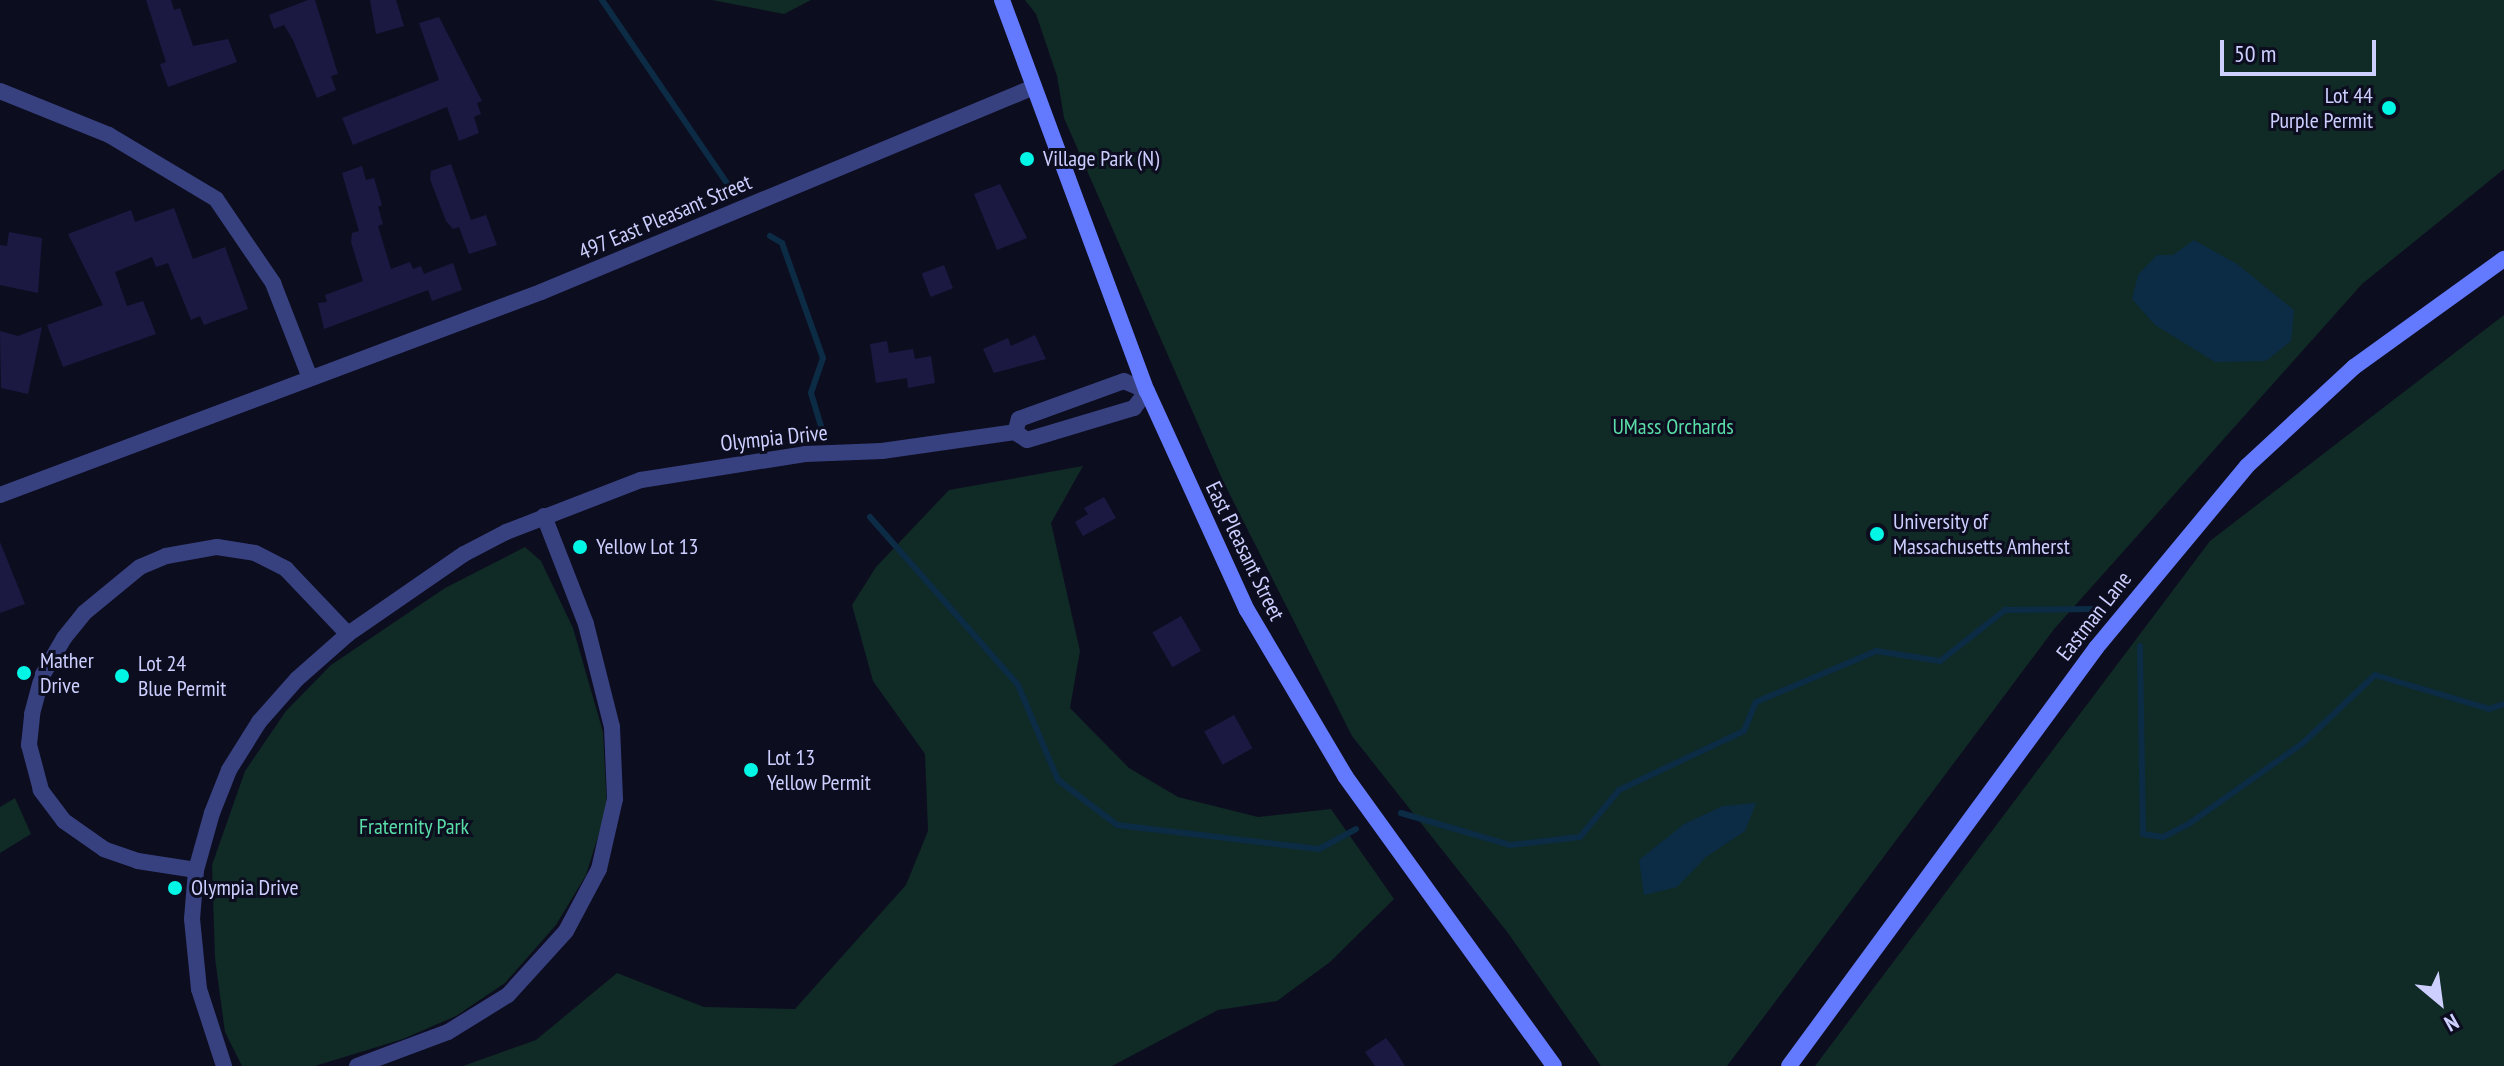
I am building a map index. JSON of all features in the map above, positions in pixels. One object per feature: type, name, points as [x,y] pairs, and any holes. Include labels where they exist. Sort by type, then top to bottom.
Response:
[{"type":"main road","name":"East Pleasant Street","points":[[1002,0],[1147,391],[1206,525],[1283,674],[1345,776],[1554,1066]]},
{"type":"main road","name":"Eastman Lane","points":[[1789,1066],[2096,648],[2247,466],[2354,367],[2504,259]]},
{"type":"street","name":"497 East Pleasant Street","points":[[0,495],[541,292],[1034,87]]},
{"type":"street","points":[[0,91],[109,135],[216,199],[273,283],[310,378]]},
{"type":"street","name":"Olympia Drive","points":[[348,634],[464,554],[544,516],[659,476],[805,454],[882,451],[1015,432],[1027,440],[1134,408],[1147,391],[1124,381],[1019,419],[1015,432]]},
{"type":"street","points":[[357,1066],[448,1032],[508,995],[566,931],[599,869],[615,799],[612,727],[586,624],[544,516]]},
{"type":"street","points":[[196,870],[138,861],[104,849],[51,806],[33,774],[29,745],[36,696],[53,656],[84,613],[140,567],[166,556],[217,547],[255,553],[286,569],[348,634],[277,700],[243,746],[221,786],[196,870],[195,965],[224,1066]]},
{"type":"green space","points":[[712,0],[811,0],[784,14]]},
{"type":"green space","name":"UMass Orchards","points":[[1025,0],[2504,0],[2504,169],[2362,284],[2055,628],[1727,1066],[1601,1066],[1508,933],[1352,736],[1223,481],[1064,118],[1057,76],[1036,14]]},
{"type":"green space","points":[[2504,315],[2504,1066],[1815,1066],[2210,541]]},
{"type":"green space","points":[[1083,466],[1051,523],[1080,651],[1070,708],[1129,768],[1178,797],[1258,817],[1331,809],[1394,899],[1330,962],[1277,1001],[1218,1010],[1112,1066],[463,1066],[536,1040],[617,973],[704,1007],[795,1009],[906,885],[928,831],[925,754],[873,681],[852,605],[876,567],[949,490]]},
{"type":"green space","name":"Fraternity Park","points":[[525,547],[541,561],[573,628],[603,732],[607,808],[586,875],[556,925],[505,983],[456,1016],[403,1039],[315,1066],[242,1066],[225,1032],[215,958],[212,865],[245,771],[286,711],[331,665],[445,588]]},
{"type":"green space","points":[[15,798],[31,834],[0,853],[0,807]]},
{"type":"water","points":[[2194,240],[2237,264],[2294,310],[2291,341],[2266,361],[2215,362],[2155,325],[2132,299],[2138,275],[2157,255],[2173,255]]},
{"type":"water","points":[[1756,803],[1745,831],[1706,857],[1677,887],[1644,895],[1639,860],[1684,824],[1723,806]]},
{"type":"building","points":[[146,0],[171,0],[174,10],[180,8],[193,46],[228,39],[237,62],[168,87],[160,64],[166,62]]},
{"type":"building","points":[[315,0],[338,74],[331,76],[336,90],[317,98],[293,40],[284,25],[274,29],[269,15]]},
{"type":"building","points":[[370,0],[396,0],[404,26],[376,34]]},
{"type":"building","points":[[439,17],[482,101],[477,103],[481,114],[474,117],[479,133],[459,141],[447,107],[353,145],[342,118],[439,80],[419,23]]},
{"type":"building","points":[[451,164],[471,220],[486,215],[497,245],[469,254],[459,227],[453,229],[446,221],[430,179],[431,171]]},
{"type":"building","points":[[362,166],[366,180],[374,178],[382,205],[378,207],[383,224],[378,226],[391,269],[410,262],[413,269],[421,266],[424,274],[453,263],[462,290],[432,301],[428,290],[324,329],[318,303],[327,302],[325,295],[363,281],[351,242],[352,233],[359,231],[342,173]]},
{"type":"building","points":[[1000,184],[1027,238],[997,250],[974,194]]},
{"type":"building","points":[[174,208],[193,259],[225,247],[248,309],[204,325],[200,316],[191,320],[168,263],[156,267],[152,257],[115,272],[127,306],[143,301],[156,334],[63,367],[47,325],[103,305],[68,234],[131,210],[135,222]]},
{"type":"building","points":[[9,232],[42,238],[38,293],[0,285],[0,245],[7,246]]},
{"type":"building","points":[[944,265],[953,288],[931,297],[922,274]]},
{"type":"building","points":[[42,327],[28,394],[1,388],[0,331],[18,336]]},
{"type":"building","points":[[1035,335],[1046,359],[994,373],[983,349],[1008,338],[1011,346]]},
{"type":"building","points":[[887,341],[889,353],[913,349],[915,359],[931,356],[935,383],[908,388],[907,378],[876,383],[870,344]]},
{"type":"building","points":[[1104,497],[1116,518],[1083,536],[1075,522],[1088,514],[1084,508]]},
{"type":"building","points":[[0,542],[25,604],[0,613]]},
{"type":"building","points":[[1181,616],[1201,651],[1172,667],[1152,632]]},
{"type":"building","points":[[1234,715],[1252,748],[1223,765],[1204,731]]},
{"type":"building","points":[[1386,1038],[1405,1066],[1375,1066],[1365,1052]]},
{"type":"waterway","points":[[602,0],[727,183]]},
{"type":"waterway","points":[[770,236],[782,243],[823,358],[811,393],[824,436]]},
{"type":"waterway","points":[[870,517],[1018,685],[1058,780],[1117,825],[1319,849],[1356,829]]},
{"type":"waterway","points":[[1401,813],[1510,845],[1580,837],[1619,790],[1744,731],[1756,702],[1876,651],[1940,661],[2005,610],[2094,609]]},
{"type":"waterway","points":[[2140,646],[2143,834],[2163,837],[2190,823],[2303,743],[2375,675],[2489,709],[2504,704]]},
{"type":"place","name":"Lot 44 Purple Permit","points":[[2389,108]]},
{"type":"place","name":"Village Park (N)","points":[[1027,159]]},
{"type":"place","name":"University of Massachusetts Amherst","points":[[1877,534]]},
{"type":"place","name":"Yellow Lot 13","points":[[580,547]]},
{"type":"place","name":"Mather Drive","points":[[24,673]]},
{"type":"place","name":"Lot 24 Blue Permit","points":[[122,676]]},
{"type":"place","name":"Lot 13 Yellow Permit","points":[[751,770]]},
{"type":"place","name":"Olympia Drive","points":[[175,888]]}]
